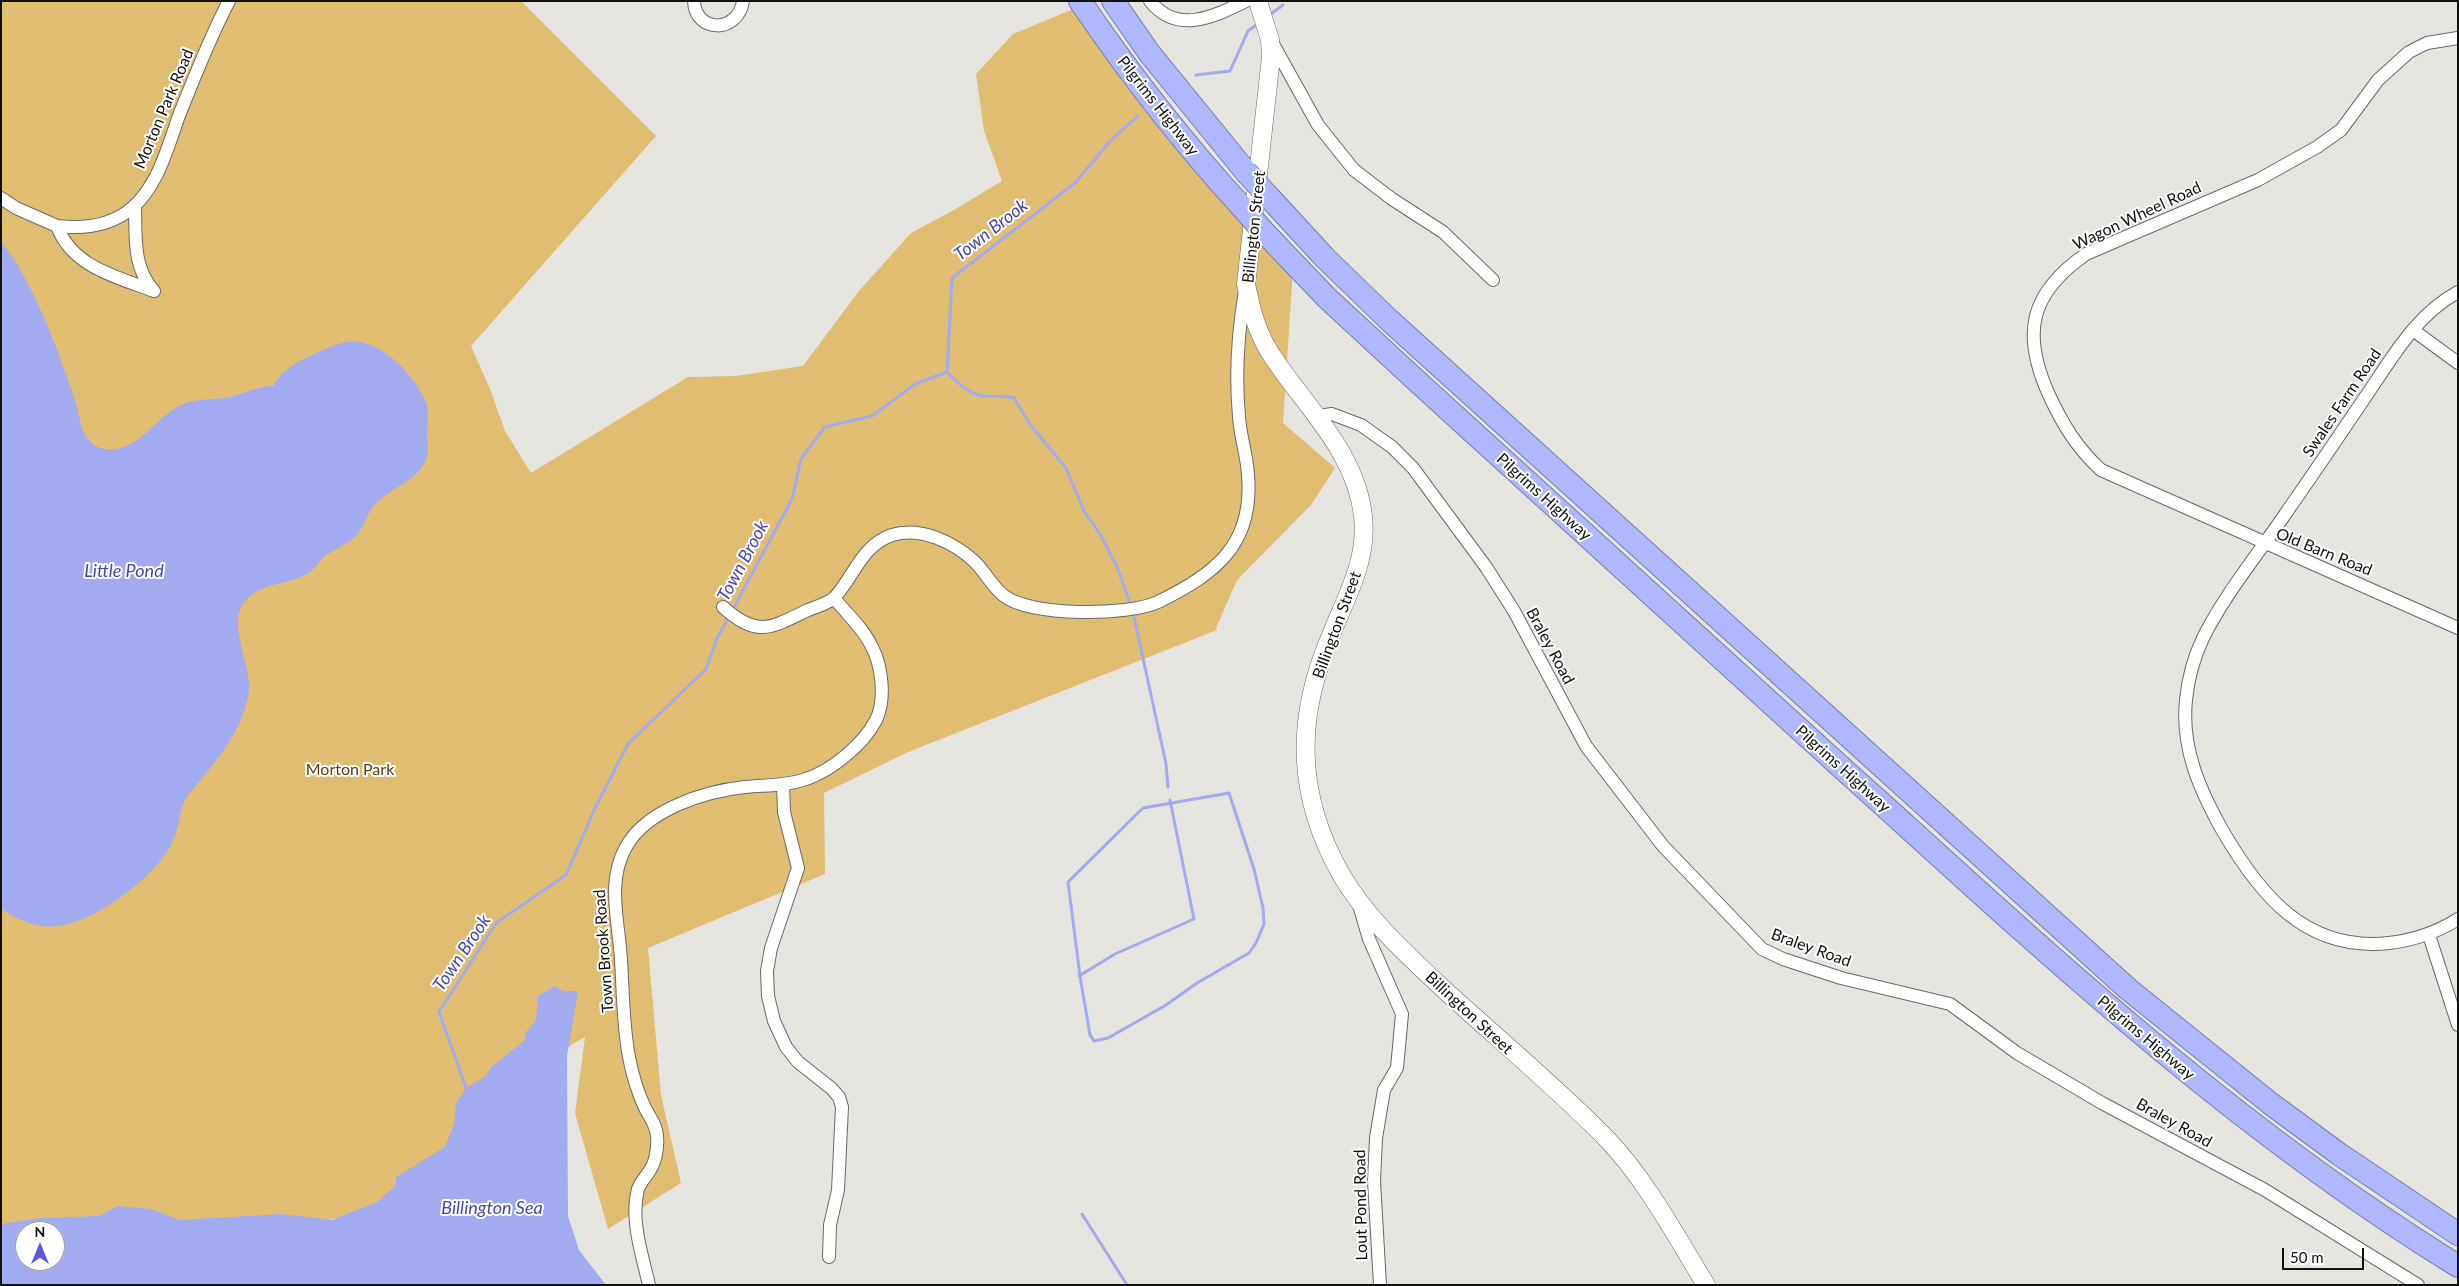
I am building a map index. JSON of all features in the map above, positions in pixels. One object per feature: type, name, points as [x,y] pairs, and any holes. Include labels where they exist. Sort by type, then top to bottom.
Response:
[{"type":"highway","name":"Pilgrims Highway","points":[[1080,1],[1154,103],[1204,166],[1327,298],[1426,390],[2069,974],[2190,1075],[2265,1134],[2418,1242],[2458,1266]]},
{"type":"highway","name":"Pilgrims Highway","points":[[1113,1],[1156,61],[1246,172],[1325,258],[1389,320],[2128,989],[2271,1104],[2338,1154],[2458,1234]]},
{"type":"street","name":"Morton Park Road","points":[[57,226],[101,225],[135,204],[155,177],[229,1]]},
{"type":"street","points":[[694,1],[697,14],[710,24],[717,26],[731,23],[738,18],[742,1]]},
{"type":"street","points":[[1150,1],[1158,12],[1174,20],[1191,21],[1213,16],[1254,2]]},
{"type":"street","name":"Billington Street","points":[[1254,2],[1269,35],[1268,95],[1246,284],[1252,314],[1268,350],[1318,416],[1339,450],[1361,502],[1364,532],[1360,563],[1353,587],[1328,643],[1306,720],[1304,750],[1310,793],[1320,828],[1335,862],[1357,898],[1415,962],[1613,1145],[1642,1184],[1706,1285]]},
{"type":"street","points":[[1269,35],[1318,125],[1354,170],[1392,199],[1443,232],[1493,280]]},
{"type":"street","name":"Wagon Wheel Road","points":[[2266,544],[2118,479],[2101,470],[2080,450],[2060,418],[2036,363],[2033,330],[2040,303],[2056,278],[2066,268],[2086,254],[2258,180],[2317,147],[2341,130],[2378,80],[2409,52],[2427,43],[2458,38]]},
{"type":"street","points":[[1,198],[16,208],[57,226],[62,240],[91,267],[154,291],[143,276],[138,262],[135,204]]},
{"type":"street","points":[[723,607],[736,618],[756,627],[779,626],[834,598],[853,569],[872,546],[894,534],[916,533],[943,541],[966,555],[1004,596],[1016,602],[1067,610],[1123,612],[1139,609],[1167,597],[1209,573],[1228,554],[1239,534],[1247,500],[1248,478],[1238,399],[1239,331],[1246,284]]},
{"type":"street","name":"Swales Farm Road","points":[[2266,544],[2413,330],[2434,307],[2458,292]]},
{"type":"street","points":[[2413,330],[2458,363]]},
{"type":"street","name":"Braley Road","points":[[1318,416],[1332,414],[1361,425],[1392,447],[1413,468],[1486,567],[1514,611],[1586,746],[1663,846],[1699,886],[1762,949],[1783,959],[1841,978],[1950,1004],[2017,1053],[2102,1103],[2265,1190],[2418,1285]]},
{"type":"street","name":"Old Barn Road","points":[[2458,628],[2266,544],[2220,606],[2202,640],[2195,659],[2186,700],[2185,719],[2190,759],[2197,780],[2218,821],[2245,867],[2272,900],[2295,921],[2312,931],[2348,943],[2391,943],[2429,935],[2458,919]]},
{"type":"street","name":"Town Brook Road","points":[[649,1285],[638,1237],[636,1210],[640,1183],[654,1160],[657,1138],[654,1122],[645,1108],[629,1058],[614,902],[618,867],[621,856],[632,838],[644,826],[668,810],[716,792],[783,784],[816,775],[836,764],[872,727],[878,713],[880,680],[874,649],[868,638],[834,598]]},
{"type":"street","points":[[783,784],[785,817],[798,868],[771,948],[766,971],[766,989],[774,1021],[786,1047],[798,1062],[831,1088],[839,1098],[842,1107],[838,1190],[830,1225],[829,1257]]},
{"type":"street","name":"Lout Pond Road","points":[[1357,898],[1369,939],[1402,1014],[1397,1068],[1384,1090],[1376,1138],[1374,1181],[1380,1285]]},
{"type":"street","points":[[2429,935],[2458,1025]]},
{"type":"green space","name":"Morton Park","points":[[1,1],[521,1],[656,136],[471,346],[490,389],[505,431],[531,473],[688,377],[736,376],[803,366],[859,291],[911,233],[1002,181],[984,131],[976,74],[1013,34],[1078,7],[1294,253],[1283,423],[1335,468],[1311,505],[1237,580],[1216,628],[1217,630],[908,752],[824,793],[825,874],[648,948],[661,1095],[681,1183],[608,1229],[575,1113],[585,1037],[534,1066],[492,1108],[373,1210],[314,1223],[65,1230],[65,1221],[15,1221],[15,1240],[1,1252]]},
{"type":"water","name":"Little Pond","points":[[1,242],[23,275],[44,317],[77,405],[84,433],[99,448],[115,449],[124,447],[141,437],[181,405],[201,400],[230,397],[259,388],[273,386],[289,368],[299,362],[341,343],[354,341],[371,345],[381,350],[399,364],[415,382],[426,402],[427,410],[426,459],[416,474],[379,501],[371,510],[356,536],[324,557],[309,573],[257,591],[243,604],[239,613],[238,623],[249,679],[247,701],[238,725],[226,747],[185,800],[175,836],[168,850],[145,877],[112,903],[94,914],[75,922],[57,926],[41,926],[31,923],[1,909]]},
{"type":"water","name":"Billington Sea","points":[[555,986],[563,991],[578,991],[567,1056],[568,1216],[579,1250],[606,1285],[1,1285],[1,1225],[6,1223],[15,1222],[15,1271],[65,1271],[65,1221],[20,1221],[42,1218],[99,1216],[118,1206],[151,1209],[180,1220],[282,1214],[332,1220],[377,1202],[396,1185],[396,1177],[445,1147],[454,1124],[456,1103],[466,1088],[486,1076],[490,1068],[525,1040],[525,1033],[536,1020],[538,996]]},
{"type":"waterway","name":"Town Brook","points":[[1268,16],[1283,5]]},
{"type":"waterway","name":"Town Brook","points":[[1196,75],[1230,71],[1248,31],[1259,23]]},
{"type":"waterway","name":"Town Brook","points":[[732,611],[792,499],[801,459],[825,427],[872,416],[915,384],[947,372],[952,278],[1075,183],[1110,141],[1138,116]]},
{"type":"waterway","points":[[947,372],[964,387],[978,395],[1014,398],[1029,423],[1066,468],[1084,511],[1100,534],[1117,567],[1131,606]]},
{"type":"waterway","points":[[1133,612],[1166,764],[1168,787]]},
{"type":"waterway","name":"Town Brook","points":[[466,1088],[439,1012],[496,923],[566,875],[596,806],[628,744],[706,669],[717,638],[729,617]]},
{"type":"waterway","points":[[1229,793],[1254,869],[1263,908],[1264,924],[1256,943],[1249,953],[1197,983],[1166,1005],[1108,1038],[1094,1041],[1090,1035],[1080,976],[1068,882],[1143,808],[1229,793]]},
{"type":"waterway","points":[[1079,976],[1115,954],[1194,919],[1170,800]]},
{"type":"waterway","points":[[1082,1214],[1127,1285]]}]
